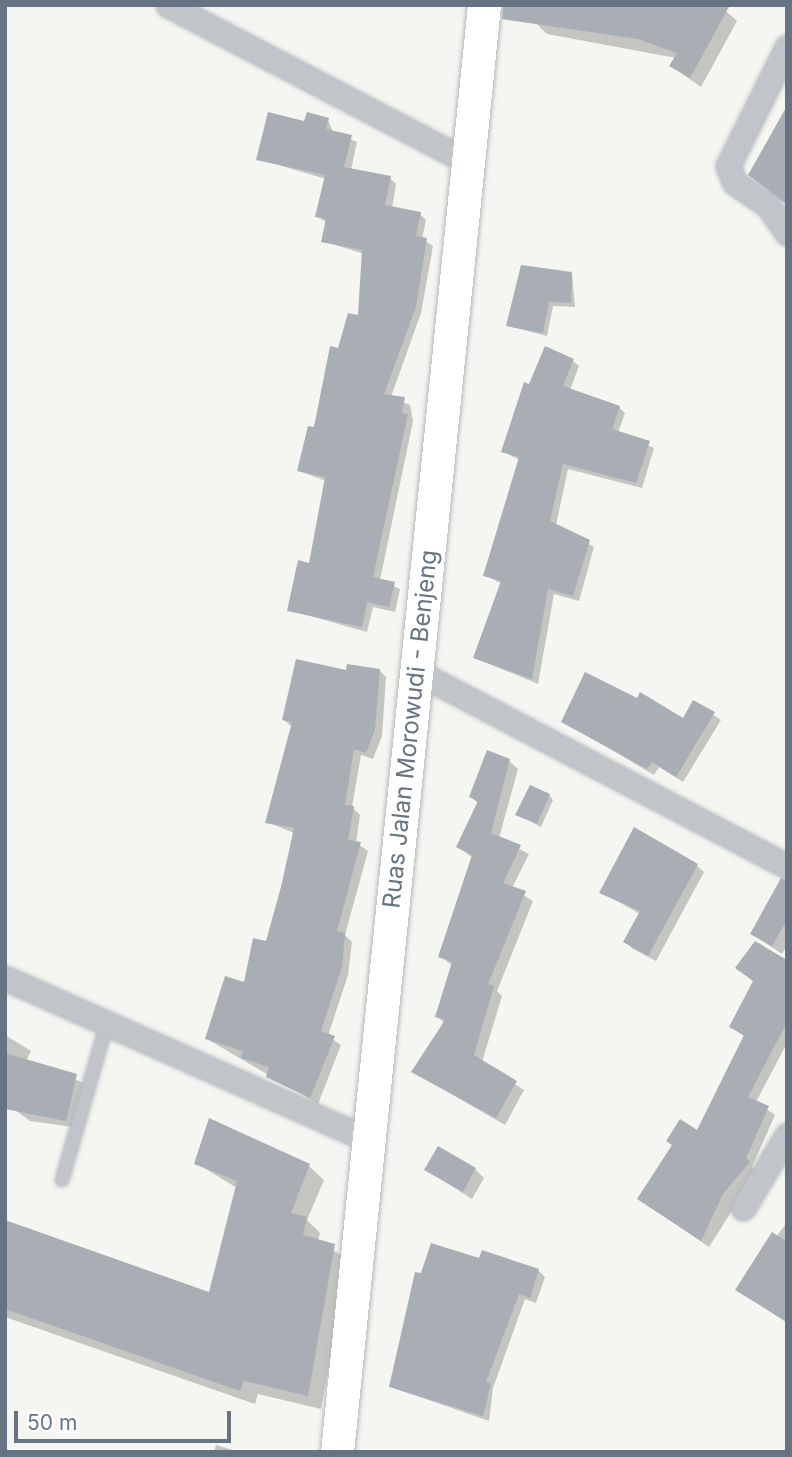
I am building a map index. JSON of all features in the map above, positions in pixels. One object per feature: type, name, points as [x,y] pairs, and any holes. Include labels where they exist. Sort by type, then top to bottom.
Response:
[{"type":"main road","name":"Ruas Jalan Morowudi - Benjeng","points":[[337,1452],[484,5]]},
{"type":"street","points":[[168,5],[467,161]]},
{"type":"street","points":[[787,47],[728,166],[735,183],[768,205],[787,233]]},
{"type":"street","points":[[417,672],[787,866]]},
{"type":"street","points":[[5,978],[367,1139]]},
{"type":"street","points":[[743,1208],[787,1135]]},
{"type":"lane","points":[[62,1180],[107,1023]]},
{"type":"building","points":[[503,5],[730,5],[690,78],[669,66],[677,53],[638,39],[502,19]]},
{"type":"building","points":[[787,106],[787,205],[748,175]]},
{"type":"building","points":[[268,112],[304,121],[307,112],[329,118],[326,129],[352,135],[344,167],[391,176],[385,205],[421,212],[416,236],[427,238],[416,307],[384,394],[405,397],[402,413],[408,414],[373,577],[395,582],[389,607],[367,602],[362,627],[287,611],[298,560],[309,563],[325,477],[297,471],[308,426],[314,427],[330,346],[338,348],[348,313],[358,315],[362,250],[321,242],[326,219],[315,217],[325,175],[256,160]]},
{"type":"building","points":[[521,265],[572,272],[571,303],[549,302],[543,333],[506,326]]},
{"type":"building","points":[[545,346],[574,359],[563,386],[620,406],[612,429],[650,441],[636,483],[563,464],[550,521],[590,540],[573,596],[548,589],[532,679],[473,658],[501,581],[483,576],[519,457],[501,452],[524,382],[529,384]]},
{"type":"building","points":[[296,659],[346,670],[347,664],[380,669],[375,729],[366,753],[354,749],[345,805],[354,806],[348,840],[361,842],[337,931],[345,933],[342,967],[321,1031],[335,1036],[310,1098],[266,1077],[269,1067],[241,1058],[243,1051],[205,1039],[225,976],[244,982],[253,938],[266,941],[281,887],[294,828],[265,823],[292,722],[282,720]]},
{"type":"building","points":[[585,672],[637,698],[640,692],[683,718],[693,700],[715,712],[676,777],[652,762],[647,769],[561,722]]},
{"type":"building","points":[[487,750],[510,759],[491,833],[521,845],[503,883],[526,891],[488,984],[494,986],[474,1055],[517,1081],[496,1118],[411,1072],[445,1020],[435,1017],[452,962],[438,957],[472,855],[456,847],[478,801],[469,797]]},
{"type":"building","points":[[530,785],[550,794],[537,824],[515,815]]},
{"type":"building","points":[[634,827],[698,864],[648,956],[623,942],[640,911],[599,893]]},
{"type":"building","points":[[781,878],[787,880],[787,920],[772,946],[750,934]]},
{"type":"building","points":[[755,941],[787,960],[787,1022],[748,1097],[769,1106],[746,1158],[750,1162],[723,1194],[701,1241],[637,1199],[672,1145],[666,1141],[680,1119],[697,1130],[744,1035],[729,1027],[753,981],[735,968]]},
{"type":"building","points":[[5,1053],[77,1074],[66,1121],[5,1109]]},
{"type":"building","points":[[209,1118],[310,1164],[291,1213],[307,1217],[303,1235],[335,1244],[308,1396],[244,1381],[240,1391],[5,1309],[5,1220],[209,1292],[237,1181],[194,1164]]},
{"type":"building","points":[[438,1146],[476,1168],[463,1192],[424,1170]]},
{"type":"building","points":[[772,1232],[787,1242],[787,1322],[735,1290]]},
{"type":"building","points":[[431,1243],[479,1258],[482,1250],[539,1269],[530,1298],[519,1294],[486,1382],[491,1384],[483,1416],[389,1387],[415,1272],[421,1273]]}]
